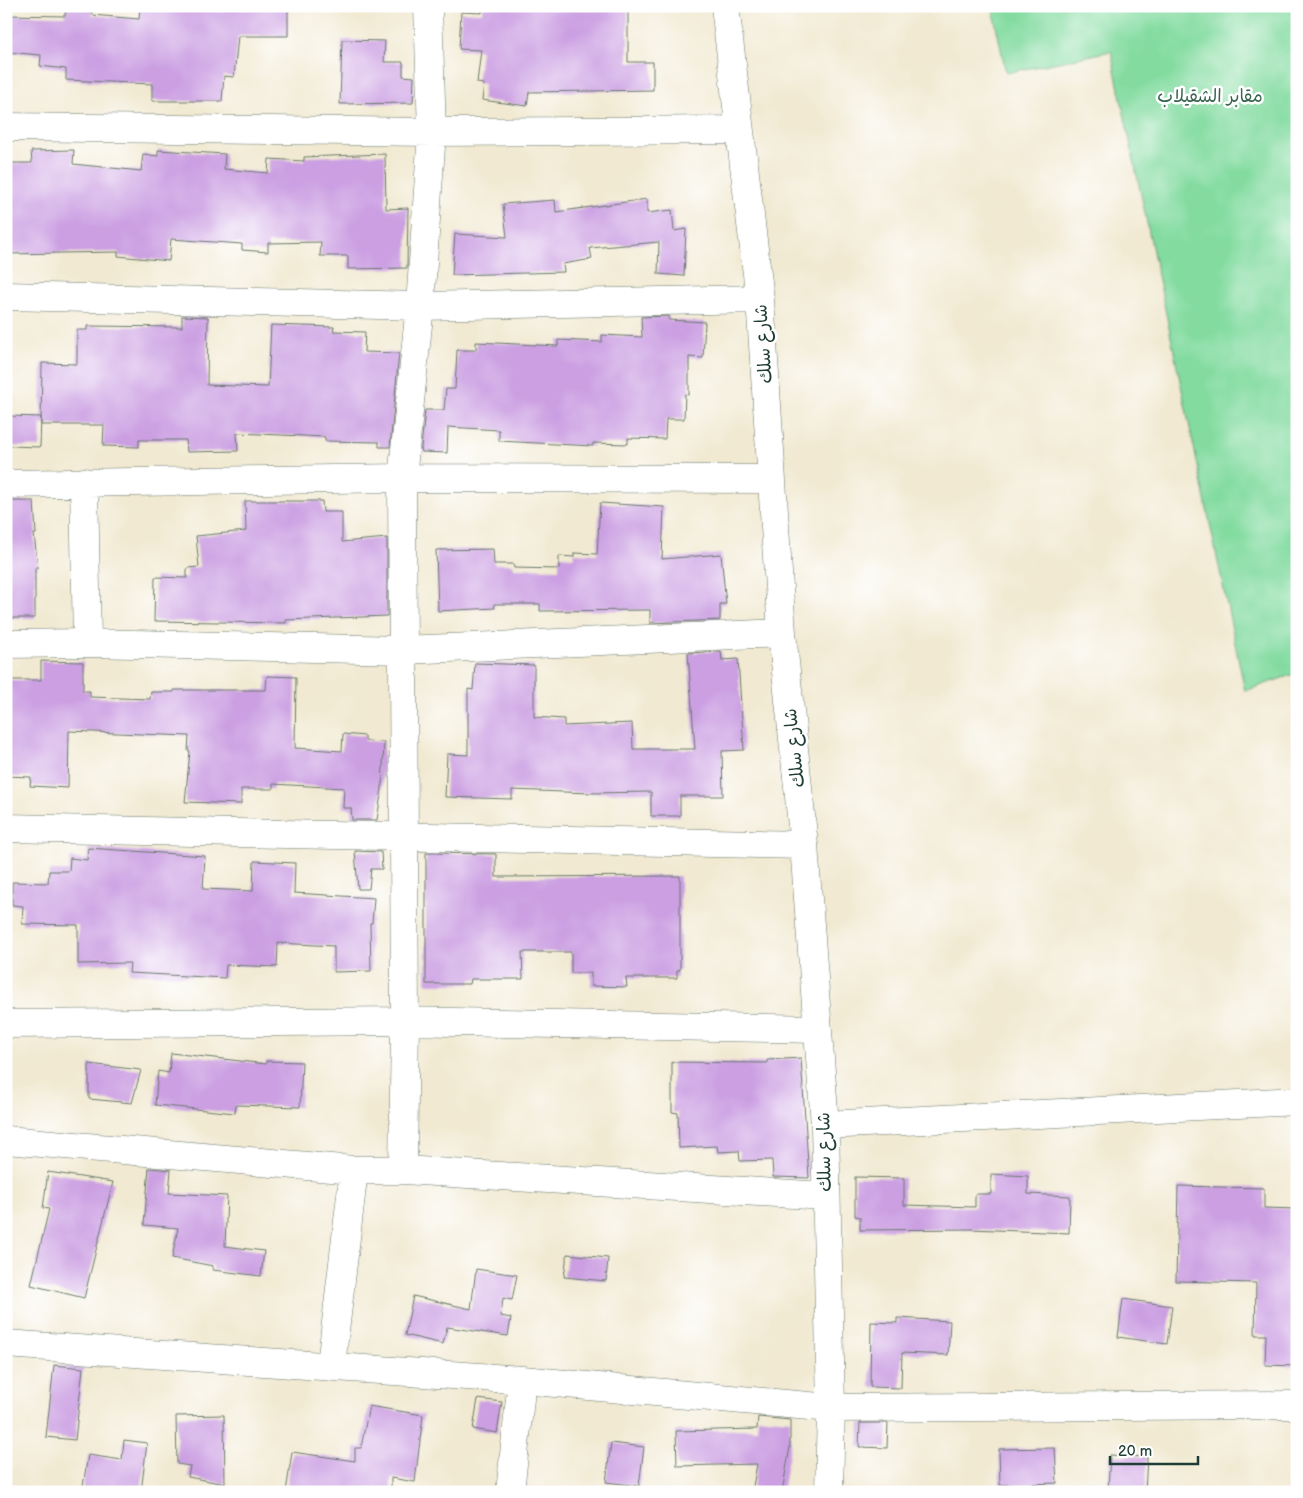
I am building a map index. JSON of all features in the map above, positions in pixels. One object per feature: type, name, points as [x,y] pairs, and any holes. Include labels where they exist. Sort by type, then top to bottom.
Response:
[{"type":"street","points":[[403,1170],[405,837],[402,478],[420,306],[432,132],[428,6]]},
{"type":"street","name":"شارع سلك","points":[[725,6],[760,299],[782,633],[804,846],[825,1124],[825,1196],[831,1408],[829,1492]]},
{"type":"street","points":[[6,126],[432,132],[739,130]]},
{"type":"street","points":[[6,296],[420,306],[760,299]]},
{"type":"street","points":[[6,484],[402,478],[772,479]]},
{"type":"street","points":[[84,482],[87,643]]},
{"type":"street","points":[[6,644],[87,643],[404,650],[782,633]]},
{"type":"street","points":[[6,828],[804,846]]},
{"type":"street","points":[[6,1024],[405,1021],[818,1029]]},
{"type":"street","points":[[825,1124],[1297,1100]]},
{"type":"street","points":[[6,1140],[354,1170],[403,1170],[825,1196]]},
{"type":"street","points":[[331,1366],[354,1170]]},
{"type":"street","points":[[6,1344],[522,1380],[831,1408],[1297,1405]]},
{"type":"street","points":[[510,1492],[522,1380]]},
{"type":"green space","name":"مقابر الشقيلاب","points":[[992,6],[1297,6],[1297,673],[1245,691],[1111,51],[1006,73]]},
{"type":"building","points":[[66,6],[93,6],[92,15],[139,19],[140,6],[288,6],[288,36],[238,36],[234,77],[224,76],[222,101],[152,101],[152,84],[66,80],[66,69],[40,66],[41,55],[6,52],[6,15],[65,16]]},
{"type":"building","points":[[482,6],[628,6],[628,62],[653,62],[653,90],[529,92],[527,106],[482,100],[484,84],[477,83],[481,50],[459,49],[461,12],[482,13]]},
{"type":"building","points":[[342,40],[385,41],[384,62],[403,62],[403,76],[414,77],[413,103],[340,104]]},
{"type":"building","points":[[74,150],[73,164],[141,171],[143,154],[158,156],[158,150],[225,154],[224,169],[268,173],[269,159],[304,161],[304,157],[385,154],[386,209],[408,208],[407,268],[348,269],[348,256],[320,256],[321,242],[268,243],[268,252],[242,250],[242,244],[171,239],[169,261],[118,256],[118,252],[6,254],[6,163],[32,163],[31,151]]},
{"type":"building","points":[[647,199],[647,213],[672,210],[674,231],[686,229],[684,276],[658,274],[659,242],[590,248],[592,259],[563,264],[564,272],[452,275],[455,234],[507,237],[503,204],[555,200],[556,212]]},
{"type":"building","points":[[182,316],[208,317],[207,385],[268,387],[271,325],[334,327],[333,331],[365,332],[364,352],[399,353],[390,447],[379,447],[379,442],[325,441],[325,437],[237,433],[238,451],[187,452],[186,440],[139,440],[139,447],[103,446],[104,425],[41,425],[42,363],[77,364],[77,330],[87,330],[87,326],[182,327]]},
{"type":"building","points":[[669,316],[669,320],[705,322],[703,358],[689,357],[689,395],[685,394],[684,419],[666,419],[665,439],[628,438],[628,444],[593,443],[593,446],[499,441],[499,430],[448,427],[447,453],[422,452],[425,410],[444,410],[446,389],[455,389],[457,350],[476,350],[476,342],[558,346],[558,340],[602,342],[602,335],[642,337],[641,317]]},
{"type":"building","points":[[9,416],[41,417],[40,447],[9,446]]},
{"type":"building","points":[[6,501],[34,501],[36,534],[34,534],[38,568],[35,568],[35,618],[6,618]]},
{"type":"building","points":[[245,501],[322,501],[323,512],[342,512],[342,542],[387,538],[387,616],[286,620],[286,623],[154,621],[155,577],[187,578],[187,568],[199,567],[196,536],[246,531]]},
{"type":"building","points":[[600,503],[664,507],[662,559],[721,554],[726,604],[720,604],[720,620],[650,623],[650,610],[540,611],[540,604],[494,604],[495,608],[438,611],[436,550],[493,549],[494,564],[513,564],[514,568],[559,569],[559,556],[574,557],[574,553],[597,554]]},
{"type":"building","points":[[721,651],[722,660],[738,659],[744,750],[722,751],[723,796],[680,796],[680,816],[651,816],[651,792],[590,793],[512,790],[512,799],[445,797],[447,754],[468,755],[468,689],[473,690],[475,663],[534,665],[534,717],[564,719],[564,726],[632,723],[633,749],[695,749],[688,653]]},
{"type":"building","points":[[41,661],[83,662],[83,691],[90,691],[90,697],[150,699],[151,692],[174,692],[174,690],[266,690],[267,676],[296,677],[295,748],[342,751],[343,734],[365,736],[365,741],[384,742],[382,788],[377,820],[352,820],[351,808],[343,808],[344,788],[273,784],[273,789],[241,789],[241,804],[185,802],[190,751],[188,751],[189,736],[69,731],[68,788],[30,786],[31,777],[6,776],[6,680],[41,680]]},
{"type":"building","points":[[88,848],[205,856],[203,889],[253,891],[254,861],[295,863],[294,893],[374,898],[372,923],[370,923],[371,971],[334,972],[334,946],[278,943],[277,967],[226,965],[225,978],[129,973],[130,963],[78,964],[78,925],[22,924],[23,906],[12,905],[12,882],[48,883],[49,871],[69,871],[70,858],[87,860]]},
{"type":"building","points":[[355,851],[381,852],[382,869],[371,869],[369,889],[358,889]]},
{"type":"building","points":[[426,853],[496,854],[496,877],[680,876],[680,970],[677,970],[677,978],[626,978],[627,987],[591,986],[591,973],[571,973],[571,952],[522,952],[523,979],[471,979],[470,984],[426,984]]},
{"type":"building","points":[[171,1053],[266,1064],[266,1061],[302,1062],[300,1107],[236,1105],[235,1113],[155,1105],[158,1071],[169,1073]]},
{"type":"building","points":[[801,1058],[809,1178],[773,1177],[772,1160],[740,1161],[739,1151],[718,1152],[717,1146],[679,1148],[678,1113],[672,1112],[672,1062],[767,1063],[767,1060]]},
{"type":"building","points":[[89,1064],[141,1070],[132,1103],[89,1099]]},
{"type":"building","points":[[149,1168],[171,1170],[169,1193],[227,1196],[225,1246],[264,1251],[261,1276],[213,1270],[213,1266],[172,1258],[178,1228],[144,1225]]},
{"type":"building","points":[[48,1172],[113,1182],[84,1298],[31,1285],[49,1209],[43,1208]]},
{"type":"building","points":[[991,1174],[1028,1176],[1028,1194],[1070,1196],[1069,1233],[971,1229],[860,1230],[860,1217],[855,1216],[855,1177],[904,1178],[904,1205],[975,1207],[975,1194],[991,1194]]},
{"type":"building","points":[[1178,1186],[1264,1188],[1264,1208],[1297,1209],[1297,1366],[1265,1365],[1266,1335],[1255,1335],[1256,1283],[1176,1281]]},
{"type":"building","points":[[567,1254],[608,1258],[606,1281],[564,1277]]},
{"type":"building","points":[[476,1269],[517,1275],[512,1300],[503,1298],[501,1316],[511,1318],[508,1336],[447,1327],[443,1344],[405,1335],[413,1296],[471,1309]]},
{"type":"building","points":[[1123,1299],[1172,1306],[1167,1344],[1118,1337]]},
{"type":"building","points":[[897,1318],[950,1321],[948,1355],[902,1353],[901,1388],[870,1387],[871,1322],[897,1323]]},
{"type":"building","points":[[54,1365],[83,1368],[75,1440],[46,1437]]},
{"type":"building","points":[[478,1399],[502,1402],[497,1433],[473,1429]]},
{"type":"building","points":[[369,1406],[423,1415],[415,1482],[391,1478],[391,1492],[286,1492],[292,1452],[355,1461],[355,1448],[361,1448]]},
{"type":"building","points":[[224,1415],[225,1484],[188,1477],[190,1466],[177,1464],[176,1416]]},
{"type":"building","points":[[758,1417],[790,1420],[790,1447],[782,1492],[752,1492],[757,1464],[677,1466],[676,1431],[757,1429]]},
{"type":"building","points":[[860,1423],[888,1423],[887,1448],[859,1447]]},
{"type":"building","points":[[124,1440],[147,1443],[141,1492],[82,1492],[88,1455],[122,1460]]},
{"type":"building","points":[[611,1443],[644,1447],[639,1486],[606,1482]]},
{"type":"building","points":[[1055,1448],[1057,1483],[1000,1485],[999,1449]]},
{"type":"building","points":[[1110,1455],[1147,1457],[1145,1492],[1108,1489]]}]
